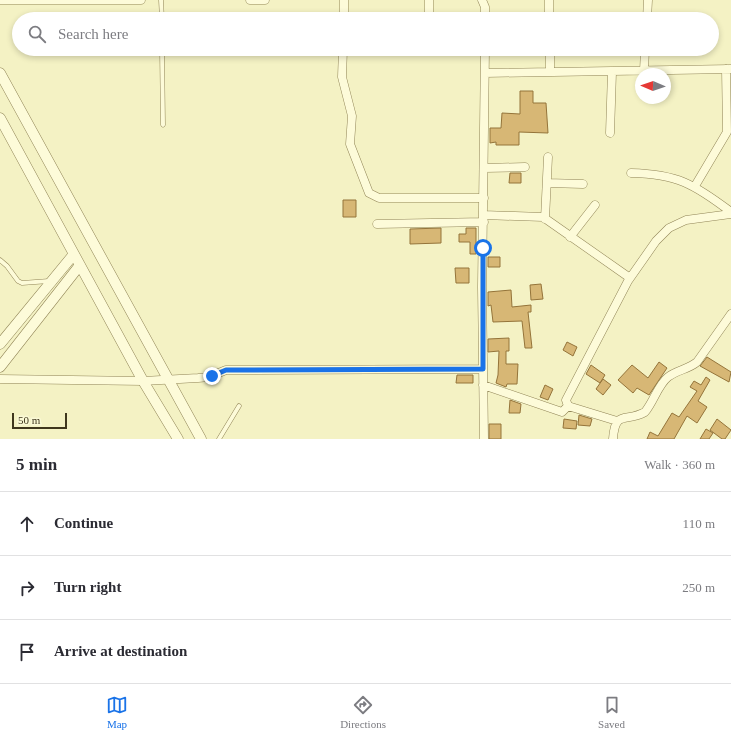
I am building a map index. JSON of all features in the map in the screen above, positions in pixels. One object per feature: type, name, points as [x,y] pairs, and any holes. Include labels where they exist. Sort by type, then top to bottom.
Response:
[{"type":"street","points":[[0,0],[141,0]]},
{"type":"street","points":[[250,0],[265,0]]},
{"type":"street","points":[[344,0],[344,12]]},
{"type":"street","points":[[429,0],[429,12]]},
{"type":"street","points":[[482,0],[485,7],[485,12]]},
{"type":"street","points":[[549,0],[549,12]]},
{"type":"street","points":[[647,12],[648,0]]},
{"type":"street","points":[[343,56],[342,77],[352,116],[350,144],[369,193],[379,198],[484,198]]},
{"type":"street","points":[[484,439],[483,369],[485,56]]},
{"type":"street","points":[[550,56],[550,72]]},
{"type":"street","points":[[644,68],[645,56]]},
{"type":"street","points":[[671,70],[729,69],[729,129],[695,186]]},
{"type":"street","points":[[486,73],[635,71]]},
{"type":"street","points":[[610,133],[612,72]]},
{"type":"street","points":[[0,73],[166,379],[201,439]]},
{"type":"street","points":[[0,118],[143,381],[178,439]]},
{"type":"street","points":[[545,219],[548,157]]},
{"type":"street","points":[[485,168],[525,167]]},
{"type":"street","points":[[631,173],[670,176],[695,186],[731,213]]},
{"type":"street","points":[[547,183],[583,184]]},
{"type":"street","points":[[570,237],[595,205]]},
{"type":"street","points":[[568,406],[566,403],[568,396],[630,278],[656,241],[668,228],[686,220],[731,213]]},
{"type":"street","points":[[377,224],[534,216],[545,219],[630,278]]},
{"type":"street","points":[[12,351],[1,343],[51,280],[74,254]]},
{"type":"street","points":[[0,367],[80,265]]},
{"type":"street","points":[[568,406],[617,422],[645,412],[664,380],[697,362],[731,314]]},
{"type":"street","points":[[0,379],[143,381],[209,377],[226,370],[483,369]]},
{"type":"street","points":[[483,385],[562,412],[568,406]]},
{"type":"street","points":[[613,439],[614,426],[617,422]]},
{"type":"lane","points":[[161,0],[162,12]]},
{"type":"lane","points":[[162,56],[162,125]]},
{"type":"lane","points":[[0,260],[7,266],[16,279],[22,283],[51,280]]},
{"type":"lane","points":[[219,439],[239,406]]},
{"type":"building","points":[[520,91],[533,91],[533,103],[546,103],[548,133],[519,132],[519,145],[496,145],[496,142],[490,143],[490,128],[501,128],[502,113],[520,114]]},
{"type":"building","points":[[510,173],[521,173],[521,183],[509,183]]},
{"type":"building","points":[[343,200],[356,200],[356,217],[343,217]]},
{"type":"building","points":[[441,228],[441,243],[410,244],[410,229]]},
{"type":"building","points":[[466,228],[476,228],[476,254],[470,254],[470,242],[459,242],[459,234],[466,234]]},
{"type":"building","points":[[488,257],[500,257],[500,267],[488,267]]},
{"type":"building","points":[[455,268],[469,268],[469,283],[456,283]]},
{"type":"building","points":[[541,284],[543,299],[531,300],[530,285]]},
{"type":"building","points":[[511,290],[512,307],[531,305],[531,312],[528,312],[532,348],[525,348],[522,321],[493,322],[491,305],[488,306],[488,292]]},
{"type":"building","points":[[509,338],[509,351],[506,351],[506,364],[518,364],[517,384],[507,384],[506,387],[496,383],[498,375],[499,351],[488,352],[488,339]]},
{"type":"building","points":[[567,342],[577,347],[573,356],[563,350]]},
{"type":"building","points":[[707,357],[731,372],[729,382],[700,366]]},
{"type":"building","points":[[659,362],[667,368],[649,395],[637,388],[633,393],[618,380],[632,365],[648,378]]},
{"type":"building","points":[[591,365],[605,375],[600,383],[586,374]]},
{"type":"building","points":[[457,375],[473,375],[473,383],[456,383]]},
{"type":"building","points":[[706,377],[710,380],[698,401],[707,407],[697,423],[687,416],[674,439],[647,439],[650,432],[658,436],[672,413],[679,417],[697,391],[690,387],[694,381],[701,385]]},
{"type":"building","points":[[603,379],[611,385],[603,395],[596,389]]},
{"type":"building","points":[[545,385],[553,389],[548,400],[540,397]]},
{"type":"building","points":[[510,400],[521,404],[520,413],[509,413]]},
{"type":"building","points":[[579,415],[592,419],[590,426],[578,425]]},
{"type":"building","points":[[564,419],[577,421],[576,429],[563,428]]},
{"type":"building","points":[[717,419],[731,430],[725,439],[722,439],[710,430]]},
{"type":"building","points":[[489,424],[501,424],[501,439],[489,439]]},
{"type":"building","points":[[706,429],[713,433],[709,439],[700,439]]},
{"type":"route","points":[[212,376],[226,370],[483,369],[483,248]]}]
